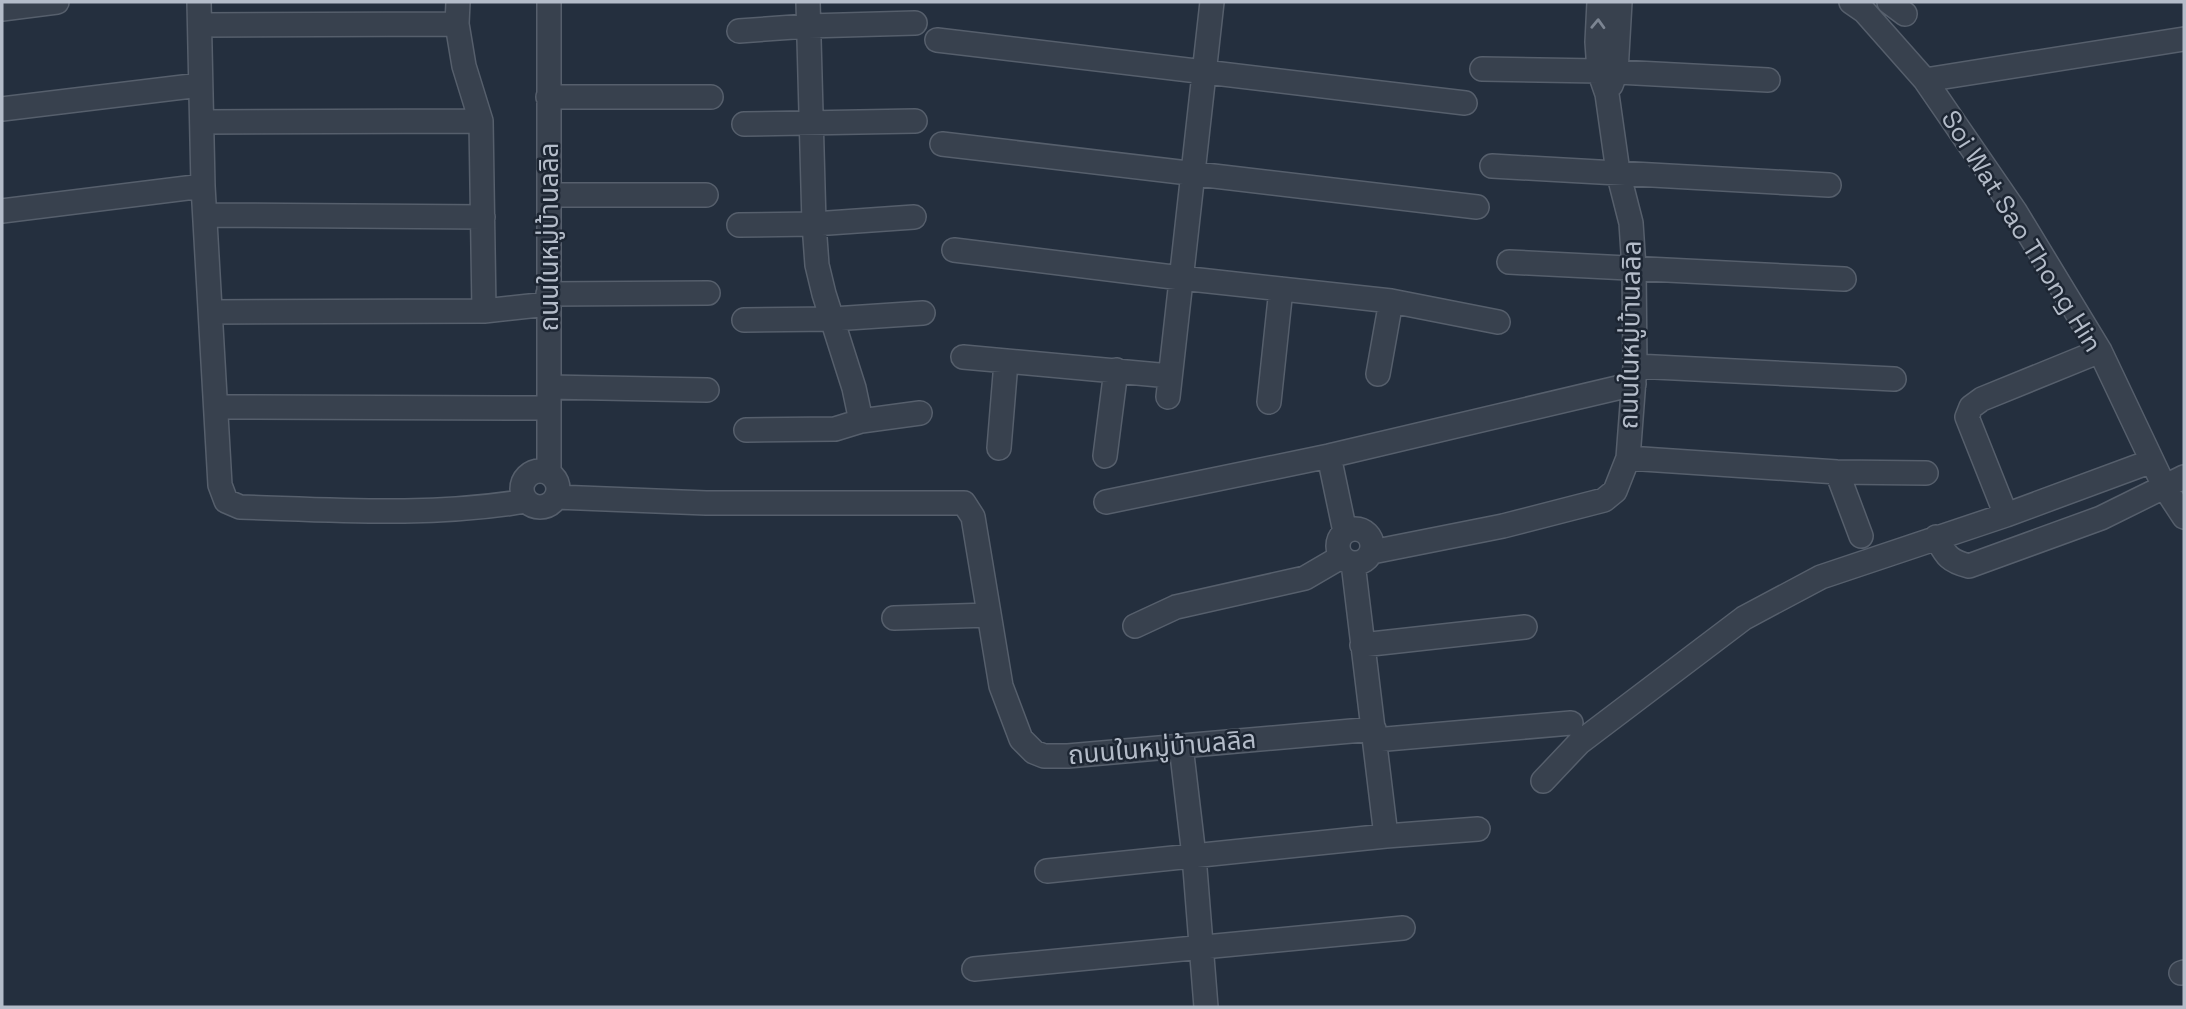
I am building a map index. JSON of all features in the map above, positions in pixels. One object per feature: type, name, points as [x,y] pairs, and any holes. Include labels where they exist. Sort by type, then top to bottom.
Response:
[{"type":"street","points":[[2,9],[57,2]]},
{"type":"street","name":"ถนนในหมู่บ้านลลิล","points":[[549,2],[549,473]]},
{"type":"street","points":[[808,2],[817,265],[854,388],[861,421]]},
{"type":"street","points":[[962,357],[1116,370],[1169,387],[1212,2]]},
{"type":"street","name":"ถนนในหมู่บ้านลลิล","points":[[1598,2],[1597,42],[1607,72]]},
{"type":"street","name":"ถนนในหมู่บ้านลลิล","points":[[1135,626],[1176,607],[1305,578],[1355,557],[1503,526],[1604,500],[1615,491],[1628,458],[1634,375],[1634,268],[1631,223],[1618,172],[1607,94],[1607,72],[1620,2]]},
{"type":"street","name":"Soi Wat Sao Thong Hin","points":[[1851,2],[1864,10],[1925,80],[2015,211],[2100,351],[2152,461],[2174,482],[2184,517]]},
{"type":"street","points":[[484,311],[481,121],[464,66],[458,13],[200,13],[203,186],[220,485],[226,501],[240,507],[362,511],[485,508],[526,501]]},
{"type":"street","points":[[739,31],[915,23]]},
{"type":"street","points":[[1925,80],[2184,39]]},
{"type":"street","points":[[937,40],[1465,103]]},
{"type":"street","points":[[1482,69],[1768,80]]},
{"type":"street","points":[[2,109],[200,85]]},
{"type":"street","points":[[548,97],[711,97]]},
{"type":"street","points":[[202,122],[481,121]]},
{"type":"street","points":[[744,124],[915,121]]},
{"type":"street","points":[[942,144],[1477,207]]},
{"type":"street","points":[[1492,166],[1829,186]]},
{"type":"street","points":[[2,211],[203,186]]},
{"type":"street","points":[[549,195],[706,195]]},
{"type":"street","points":[[206,215],[483,217]]},
{"type":"street","points":[[739,225],[814,224],[914,217]]},
{"type":"street","points":[[954,250],[1391,301],[1498,322]]},
{"type":"street","points":[[1509,262],[1844,279]]},
{"type":"street","points":[[1269,402],[1281,289]]},
{"type":"street","points":[[212,312],[484,311],[548,299],[708,293]]},
{"type":"street","points":[[1378,374],[1391,301]]},
{"type":"street","points":[[744,320],[833,319],[923,313]]},
{"type":"street","points":[[2006,514],[1967,417],[1971,407],[1982,399],[2100,351]]},
{"type":"street","points":[[999,448],[1006,362]]},
{"type":"street","points":[[1105,456],[1116,370]]},
{"type":"street","points":[[1106,502],[1329,456],[1634,375],[1894,379]]},
{"type":"street","points":[[216,407],[549,398],[707,390]]},
{"type":"street","points":[[746,430],[835,429],[861,421],[920,413]]},
{"type":"street","points":[[1329,456],[1345,532]]},
{"type":"street","points":[[1628,458],[1837,472],[1926,472]]},
{"type":"street","points":[[1543,781],[1579,743],[1745,618],[1821,577],[2152,461]]},
{"type":"street","points":[[535,472],[549,473],[558,483],[556,497],[546,506],[532,505],[526,501],[523,494],[524,481],[535,472]]},
{"type":"street","points":[[1837,472],[1861,536]]},
{"type":"street","points":[[1936,537],[1945,555],[1969,566],[2101,518],[2174,482]]},
{"type":"street","name":"ถนนในหมู่บ้านลลิล","points":[[556,497],[706,503],[964,503],[973,517],[1001,686],[1021,739],[1034,752],[1044,756],[1571,723]]},
{"type":"street","points":[[1355,557],[1338,548],[1339,539],[1345,532],[1363,530],[1371,540],[1355,557],[1362,645],[1386,835]]},
{"type":"street","points":[[894,618],[989,615]]},
{"type":"street","points":[[1362,645],[1525,627]]},
{"type":"street","points":[[1181,746],[1194,856],[1206,1007]]},
{"type":"street","points":[[1047,871],[1386,835],[1478,829]]},
{"type":"street","points":[[974,969],[1403,928]]}]
